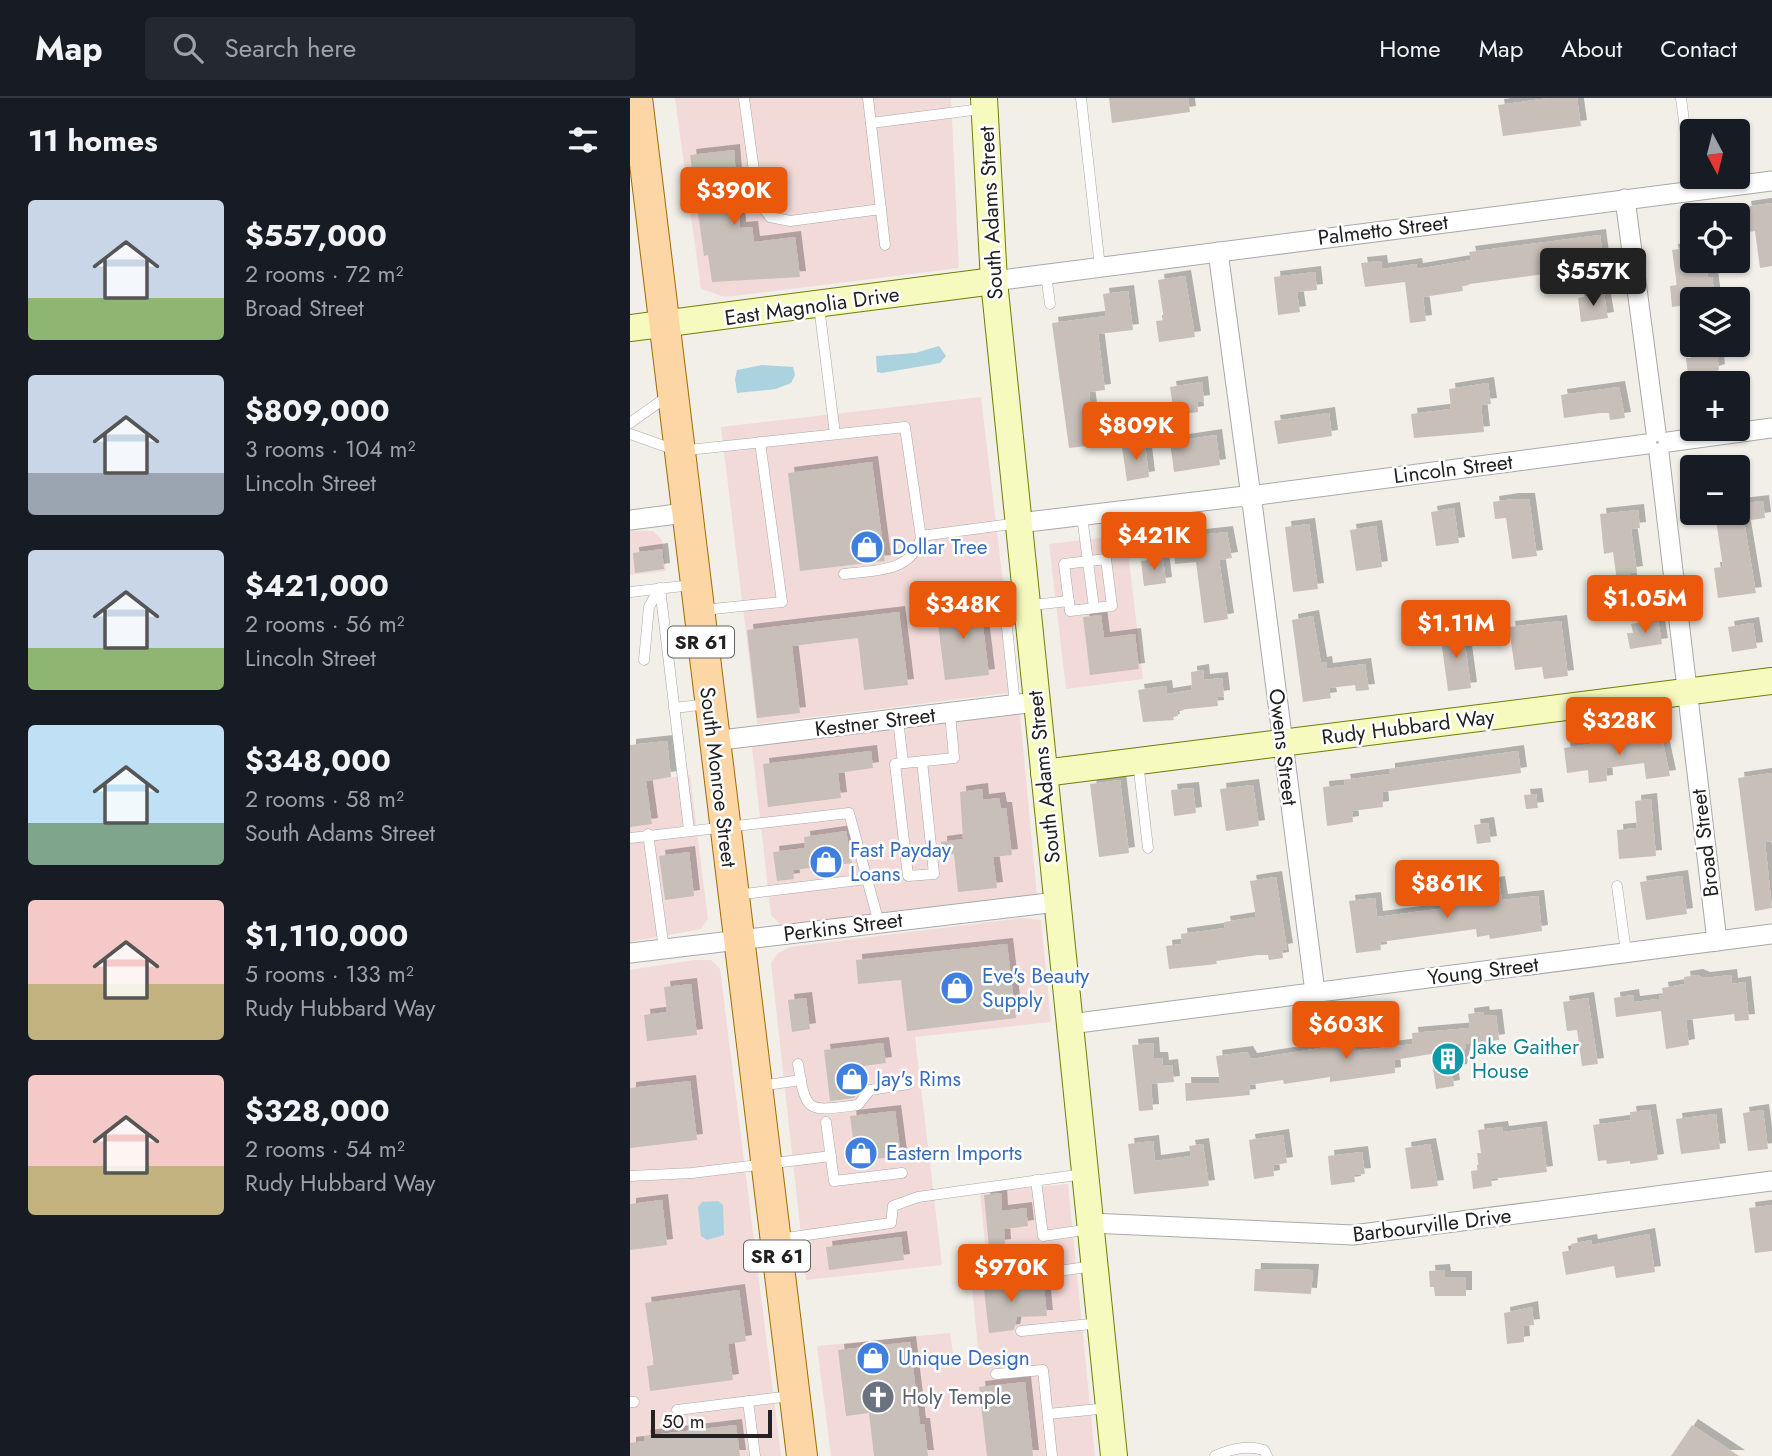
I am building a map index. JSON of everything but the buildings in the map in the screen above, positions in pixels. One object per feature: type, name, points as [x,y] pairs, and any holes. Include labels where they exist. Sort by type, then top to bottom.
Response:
[{"type":"main road","name":"South Monroe Street","points":[[636,98],[636,140],[664,325],[802,1456]]},
{"type":"main road","name":"South Adams Street","points":[[985,104],[994,281],[1019,523],[1024,693],[1044,774],[1114,1456]]},
{"type":"main road","name":"East Magnolia Drive","points":[[630,328],[994,281]]},
{"type":"main road","name":"Rudy Hubbard Way","points":[[1044,774],[1772,681]]},
{"type":"street","name":"Palmetto Street","points":[[994,281],[1772,181]]},
{"type":"street","name":"Broad Street","points":[[1625,199],[1658,443],[1717,941]]},
{"type":"street","name":"Owens Street","points":[[1218,252],[1315,992]]},
{"type":"street","name":"Lincoln Street","points":[[1019,523],[1251,496],[1772,428]]},
{"type":"street","points":[[630,520],[685,513]]},
{"type":"street","name":"Kestner Street","points":[[713,741],[950,713],[1024,693]]},
{"type":"street","name":"Perkins Street","points":[[630,953],[1057,902]]},
{"type":"street","name":"Young Street","points":[[1070,1024],[1772,934]]},
{"type":"street","name":"Barbourville Drive","points":[[1091,1226],[1353,1235],[1772,1181]]},
{"type":"lane","points":[[744,98],[758,200],[770,217],[790,221],[881,209]]},
{"type":"lane","points":[[868,98],[885,245]]},
{"type":"lane","points":[[1081,98],[1100,267]]},
{"type":"lane","points":[[1681,98],[1693,191]]},
{"type":"lane","points":[[871,123],[985,104]]},
{"type":"lane","points":[[1046,274],[1050,304]]},
{"type":"lane","points":[[819,305],[835,434]]},
{"type":"lane","points":[[630,423],[646,415],[671,393]]},
{"type":"lane","points":[[630,434],[678,451],[905,427],[921,536],[917,552],[907,562],[885,570],[844,574]]},
{"type":"lane","points":[[630,592],[660,589],[696,598],[782,602],[760,442]]},
{"type":"lane","points":[[1082,516],[1094,608]]},
{"type":"lane","points":[[921,536],[1019,523]]},
{"type":"lane","points":[[1106,559],[1112,606],[1070,611],[1064,564],[1088,561],[1106,559]]},
{"type":"lane","points":[[644,660],[649,607],[660,589]]},
{"type":"lane","points":[[660,589],[689,830]]},
{"type":"lane","points":[[1021,623],[1069,601]]},
{"type":"lane","points":[[674,708],[709,704]]},
{"type":"lane","points":[[922,761],[934,874],[908,876],[895,764],[922,761],[954,758],[950,713]]},
{"type":"lane","points":[[898,719],[903,763]]},
{"type":"lane","points":[[1138,762],[1148,848]]},
{"type":"lane","points":[[630,838],[849,813],[879,923]]},
{"type":"lane","points":[[648,834],[664,949]]},
{"type":"lane","points":[[732,895],[867,879]]},
{"type":"lane","points":[[1617,886],[1626,952]]},
{"type":"lane","points":[[798,1064],[807,1104],[819,1110],[858,1105],[870,1090],[908,1084]]},
{"type":"lane","points":[[756,1087],[801,1080]]},
{"type":"lane","points":[[826,1122],[834,1181],[902,1173]]},
{"type":"lane","points":[[630,1176],[692,1173],[831,1156]]},
{"type":"lane","points":[[775,1240],[891,1223],[893,1206],[918,1197],[1086,1174]]},
{"type":"lane","points":[[1036,1180],[1043,1236],[1091,1226]]},
{"type":"lane","points":[[1015,1277],[1095,1265]]},
{"type":"lane","points":[[1021,1331],[1101,1323]]},
{"type":"lane","points":[[996,1374],[1043,1370],[1052,1456]]},
{"type":"lane","points":[[677,1410],[795,1396]]},
{"type":"lane","points":[[748,1401],[755,1456]]},
{"type":"lane","points":[[1048,1414],[1110,1408]]},
{"type":"lane","points":[[1215,1456],[1241,1448],[1255,1448],[1264,1450],[1267,1456]]},
{"type":"shaded area","points":[[675,98],[951,98],[959,268],[725,297],[701,289]]},
{"type":"shaded area","name":"Dollar Tree","points":[[981,397],[1016,692],[757,724],[721,427]]},
{"type":"shaded area","points":[[630,531],[653,531],[662,540],[666,571],[630,575]]},
{"type":"shaded area","points":[[1126,535],[1143,679],[1066,689],[1049,544]]},
{"type":"shaded area","points":[[1020,714],[1037,897],[794,925],[780,924],[771,915],[752,747]]},
{"type":"shaded area","points":[[690,775],[708,919],[701,929],[630,942],[630,782]]},
{"type":"shaded area","points":[[1021,918],[1041,920],[1051,1022],[915,1037],[942,1265],[806,1280],[771,963],[778,953],[790,947]]},
{"type":"shaded area","points":[[711,960],[720,969],[781,1456],[630,1456],[630,970]]},
{"type":"shaded area","points":[[1068,1184],[1095,1456],[831,1456],[817,1346],[950,1333],[954,1361],[979,1359],[969,1256],[986,1254],[980,1192]]},
{"type":"water","points":[[939,346],[946,356],[940,363],[877,372],[876,356],[915,353]]},
{"type":"water","points":[[762,365],[793,367],[795,375],[791,383],[776,389],[737,393],[737,370]]},
{"type":"water","points":[[718,1201],[723,1205],[724,1235],[707,1240],[701,1236],[698,1207],[702,1202]]},
{"type":"place","name":"Dollar Tree","points":[[867,547]]},
{"type":"place","name":"Fast Payday Loans","points":[[826,862]]},
{"type":"place","name":"Eve's Beauty Supply","points":[[957,988]]},
{"type":"place","name":"Jake Gaither House","points":[[1448,1059]]},
{"type":"place","name":"Jay's Rims","points":[[852,1079]]},
{"type":"place","name":"Eastern Imports","points":[[861,1153]]},
{"type":"place","name":"Unique Design","points":[[873,1358]]},
{"type":"place","name":"Holy Temple","points":[[878,1397]]}]
